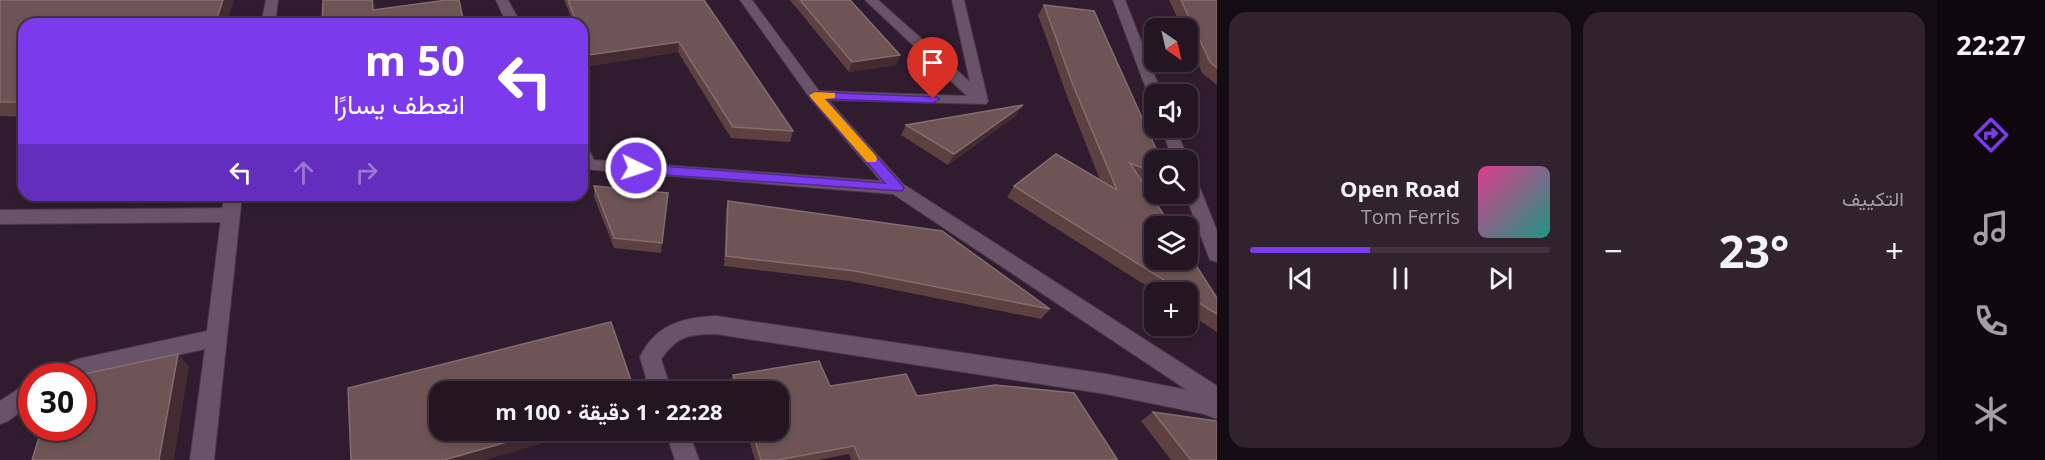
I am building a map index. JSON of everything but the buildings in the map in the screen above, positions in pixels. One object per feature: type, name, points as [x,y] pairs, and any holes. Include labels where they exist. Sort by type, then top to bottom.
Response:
[{"type":"street","points":[[269,18],[272,0]]},
{"type":"street","points":[[502,0],[511,18]]},
{"type":"street","points":[[746,0],[815,95],[897,188],[1217,398]]},
{"type":"street","points":[[871,0],[981,101]]},
{"type":"street","points":[[958,0],[981,101]]},
{"type":"street","points":[[1119,0],[1151,84]]},
{"type":"street","points":[[815,95],[981,101]]},
{"type":"street","points":[[588,163],[897,188]]},
{"type":"street","points":[[1198,204],[1217,255]]},
{"type":"street","points":[[0,217],[231,205],[202,460]]},
{"type":"street","points":[[658,381],[650,357],[664,337],[686,325],[716,325],[1106,384],[1205,404],[1217,409]]},
{"type":"street","points":[[96,364],[216,338]]},
{"type":"street","points":[[0,414],[18,400]]},
{"type":"street","points":[[680,441],[687,460]]},
{"type":"slow traffic","points":[[831,96],[815,95],[871,159]]},
{"type":"route","points":[[636,168],[897,188],[815,95],[933,99]]}]
